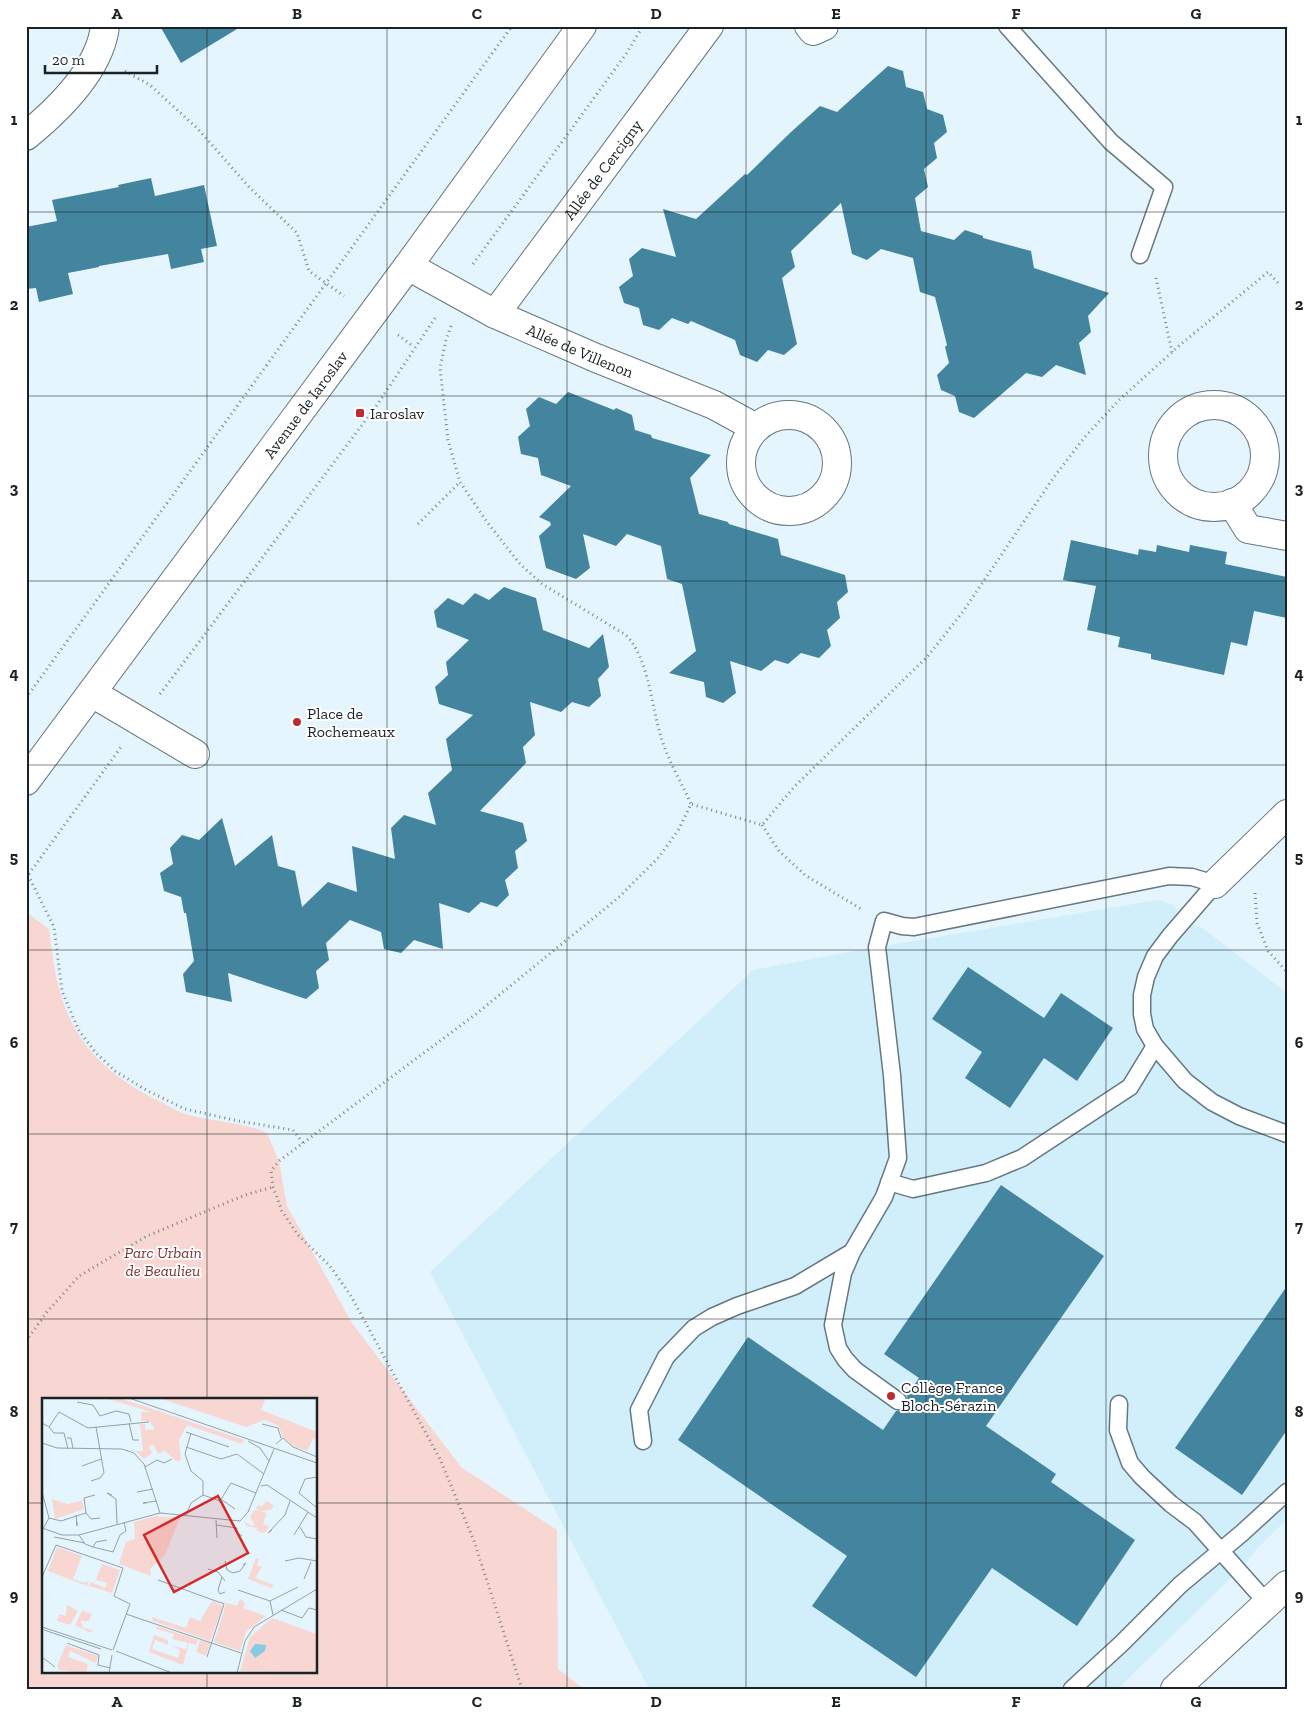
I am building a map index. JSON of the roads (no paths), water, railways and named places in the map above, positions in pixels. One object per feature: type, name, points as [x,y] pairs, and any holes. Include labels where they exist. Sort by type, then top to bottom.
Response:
[{"type":"street","points":[[26,136],[77,87],[100,47],[105,26]]},
{"type":"street","name":"Avenue de Iaroslav","points":[[29,770],[92,694],[408,266],[582,26]]},
{"type":"street","name":"Allée de Cercigny","points":[[495,314],[710,26]]},
{"type":"street","points":[[809,26],[813,31],[824,26]]},
{"type":"street","name":"Allée de Villenon","points":[[408,266],[495,314],[714,406],[756,428]]},
{"type":"street","points":[[1232,503],[1248,529],[1287,536]]},
{"type":"street","points":[[92,694],[195,754]]},
{"type":"street","points":[[1214,884],[1287,814]]},
{"type":"street","points":[[1175,1689],[1287,1585]]},
{"type":"lane","points":[[1007,26],[1110,142],[1164,187],[1140,255]]},
{"type":"lane","points":[[898,1401],[855,1370],[845,1359],[838,1348],[833,1325],[842,1273],[884,1197],[898,1158],[892,1075],[877,947],[884,921],[914,927],[1169,876],[1192,877],[1214,884],[1170,936],[1156,956],[1146,977],[1142,995],[1142,1014],[1145,1029],[1155,1046],[1185,1082],[1212,1102],[1239,1116],[1287,1134]]},
{"type":"lane","points":[[889,1182],[913,1189],[986,1173],[1022,1158],[1130,1087],[1155,1046]]},
{"type":"lane","points":[[643,1441],[639,1410],[666,1356],[694,1328],[712,1317],[737,1306],[795,1286],[852,1252]]},
{"type":"lane","points":[[1119,1404],[1118,1430],[1130,1463],[1171,1504],[1195,1522],[1267,1603]]},
{"type":"lane","points":[[1072,1689],[1121,1644],[1180,1585],[1287,1492]]},
{"type":"place","name":"Iaroslav","points":[[360,413]]},
{"type":"place","name":"Place de Rochemeaux","points":[[297,722]]},
{"type":"place","name":"Collège France Bloch-Sérazin","points":[[891,1396]]},
{"type":"park label","name":"Parc Urbain de Beaulieu","points":[[163,1261]]}]
